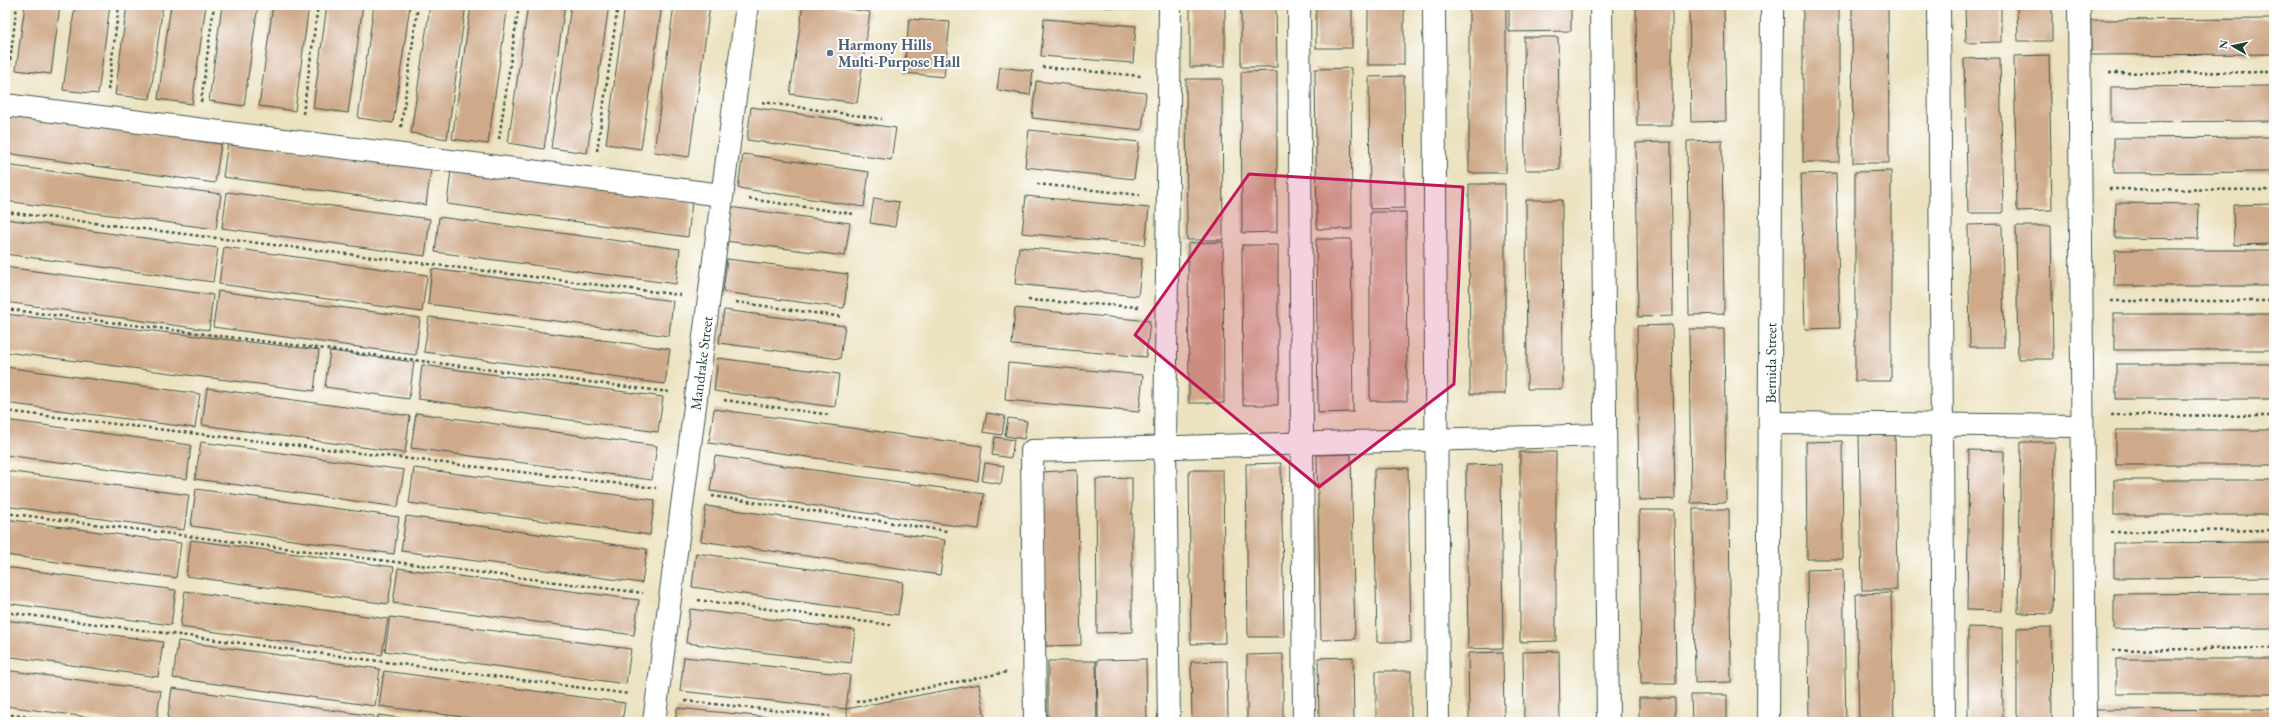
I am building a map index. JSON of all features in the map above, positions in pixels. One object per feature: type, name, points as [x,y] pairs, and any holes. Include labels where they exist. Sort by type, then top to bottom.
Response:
[{"type":"street","name":"Mandrake Street","points":[[654,722],[747,5]]},
{"type":"street","points":[[1169,722],[1165,447],[1170,5]]},
{"type":"street","points":[[1299,5],[1304,443],[1304,722]]},
{"type":"street","points":[[1434,5],[1438,722]]},
{"type":"street","points":[[1601,5],[1608,722]]},
{"type":"street","name":"Bernida Street","points":[[1768,722],[1772,5]]},
{"type":"street","points":[[1939,5],[1944,722]]},
{"type":"street","points":[[2078,5],[2085,722]]},
{"type":"street","points":[[5,105],[722,195]]},
{"type":"street","points":[[1770,422],[1942,426],[2082,420]]},
{"type":"street","points":[[1035,722],[1032,451],[1605,435]]},
{"type":"path","points":[[7,83],[17,5]]},
{"type":"path","points":[[104,117],[120,5]]},
{"type":"path","points":[[197,129],[214,5]]},
{"type":"path","points":[[299,142],[318,5]]},
{"type":"path","points":[[397,154],[418,5]]},
{"type":"path","points":[[495,166],[519,5]]},
{"type":"path","points":[[593,179],[618,5]]},
{"type":"path","points":[[1042,67],[1169,78]]},
{"type":"path","points":[[2079,74],[2274,72]]},
{"type":"path","points":[[735,98],[882,119]]},
{"type":"path","points":[[1037,184],[1167,198]]},
{"type":"path","points":[[2080,189],[2274,190]]},
{"type":"path","points":[[722,195],[854,214]]},
{"type":"path","points":[[5,212],[843,317]]},
{"type":"path","points":[[1028,300],[1166,308]]},
{"type":"path","points":[[2081,300],[2274,301]]},
{"type":"path","points":[[5,309],[696,396],[831,415]]},
{"type":"path","points":[[5,411],[684,492],[947,531]]},
{"type":"path","points":[[2082,420],[2274,416]]},
{"type":"path","points":[[5,513],[891,625]]},
{"type":"path","points":[[2083,532],[2274,530]]},
{"type":"path","points":[[5,612],[657,698],[830,716]]},
{"type":"path","points":[[2084,650],[2274,648]]},
{"type":"path","points":[[856,702],[1034,666]]},
{"type":"path","points":[[5,714],[66,722]]},
{"type":"highlighted area","points":[[1249,174],[1463,187],[1454,384],[1319,487],[1135,335]]},
{"type":"building","points":[[5,5],[8,5],[6,20],[5,20]]},
{"type":"building","points":[[25,5],[60,5],[51,74],[16,70]]},
{"type":"building","points":[[75,5],[110,5],[98,94],[63,90]]},
{"type":"building","points":[[127,5],[163,5],[150,99],[115,95]]},
{"type":"building","points":[[171,5],[206,5],[192,104],[158,99]]},
{"type":"building","points":[[222,5],[258,5],[244,106],[209,101]]},
{"type":"building","points":[[273,5],[309,5],[295,111],[259,106]]},
{"type":"building","points":[[327,5],[363,5],[348,113],[313,108]]},
{"type":"building","points":[[374,5],[410,5],[393,123],[358,118]]},
{"type":"building","points":[[430,5],[466,5],[447,139],[411,133]]},
{"type":"building","points":[[471,5],[508,5],[488,144],[452,139]]},
{"type":"building","points":[[528,5],[565,5],[544,149],[508,143]]},
{"type":"building","points":[[571,5],[609,5],[587,153],[551,148]]},
{"type":"building","points":[[625,5],[662,5],[641,149],[606,144]]},
{"type":"building","points":[[674,5],[710,5],[689,157],[654,152]]},
{"type":"building","name":"Harmony Hills Multi-Purpose Hall","points":[[803,5],[822,5],[870,12],[857,103],[790,94]]},
{"type":"building","points":[[1085,5],[1136,5],[1136,10]]},
{"type":"building","points":[[1190,5],[1225,5],[1225,67],[1190,67]]},
{"type":"building","points":[[1241,5],[1276,5],[1277,67],[1241,67]]},
{"type":"building","points":[[1316,5],[1352,5],[1352,48],[1316,48]]},
{"type":"building","points":[[1368,5],[1404,5],[1404,65],[1368,65]]},
{"type":"building","points":[[1469,5],[1506,5],[1506,173],[1469,173]]},
{"type":"building","points":[[1509,5],[1571,5],[1571,31],[1509,32]]},
{"type":"building","points":[[1636,5],[1672,5],[1672,126],[1637,126]]},
{"type":"building","points":[[1689,5],[1724,5],[1726,121],[1691,122]]},
{"type":"building","points":[[1803,5],[1839,5],[1839,162],[1803,162]]},
{"type":"building","points":[[1852,5],[1888,5],[1889,163],[1853,163]]},
{"type":"building","points":[[1965,5],[2001,5],[2001,42],[1966,43]]},
{"type":"building","points":[[2017,5],[2052,5],[2052,41],[2018,41]]},
{"type":"building","points":[[2113,5],[2248,5],[2248,6],[2113,7]]},
{"type":"building","points":[[909,19],[950,22],[944,77],[904,73]]},
{"type":"building","points":[[1044,19],[1136,26],[1133,63],[1041,56]]},
{"type":"building","points":[[2274,19],[2274,54],[2091,55],[2091,20]]},
{"type":"building","points":[[1524,37],[1558,37],[1560,170],[1525,170]]},
{"type":"building","points":[[2049,55],[2052,210],[2017,211],[2014,56]]},
{"type":"building","points":[[2000,58],[2003,213],[1968,213],[1964,59]]},
{"type":"building","points":[[1000,67],[1033,71],[1030,95],[997,90]]},
{"type":"building","points":[[1351,68],[1352,229],[1317,229],[1315,69]]},
{"type":"building","points":[[1277,71],[1277,232],[1242,233],[1241,72]]},
{"type":"building","points":[[1404,76],[1405,208],[1370,209],[1369,77]]},
{"type":"building","points":[[1186,79],[1222,79],[1223,240],[1187,240]]},
{"type":"building","points":[[1036,81],[1146,93],[1142,130],[1032,118]]},
{"type":"building","points":[[2274,86],[2274,121],[2111,122],[2111,87]]},
{"type":"building","points":[[751,107],[896,128],[891,160],[747,140]]},
{"type":"building","points":[[5,114],[221,144],[215,183],[5,153]]},
{"type":"building","points":[[1029,130],[1139,142],[1134,179],[1025,167]]},
{"type":"building","points":[[2274,137],[2274,172],[2114,173],[2114,138]]},
{"type":"building","points":[[1722,140],[1724,314],[1689,315],[1687,141]]},
{"type":"building","points":[[228,141],[431,168],[426,205],[223,177]]},
{"type":"building","points":[[1671,142],[1673,316],[1638,317],[1636,143]]},
{"type":"building","points":[[743,154],[869,172],[864,207],[738,188]]},
{"type":"building","points":[[5,165],[221,194],[216,229],[5,201]]},
{"type":"building","points":[[451,170],[692,202],[688,237],[447,204]]},
{"type":"building","points":[[1891,171],[1891,381],[1855,381],[1855,172]]},
{"type":"building","points":[[1836,173],[1840,328],[1805,329],[1801,174]]},
{"type":"building","points":[[1469,184],[1505,184],[1505,394],[1470,394]]},
{"type":"building","points":[[227,192],[430,219],[425,256],[222,228]]},
{"type":"building","points":[[1026,196],[1149,208],[1145,245],[1022,233]]},
{"type":"building","points":[[874,198],[899,202],[895,227],[870,223]]},
{"type":"building","points":[[1526,200],[1562,200],[1563,389],[1527,389]]},
{"type":"building","points":[[2116,203],[2199,204],[2198,239],[2115,238]]},
{"type":"building","points":[[2274,204],[2274,244],[2234,245],[2233,205]]},
{"type":"building","points":[[729,207],[850,223],[845,256],[725,241]]},
{"type":"building","points":[[1370,212],[1406,212],[1407,401],[1370,401]]},
{"type":"building","points":[[439,217],[680,249],[676,284],[435,252]]},
{"type":"building","points":[[5,219],[218,248],[213,282],[5,254]]},
{"type":"building","points":[[2002,224],[2004,347],[1970,347],[1968,225]]},
{"type":"building","points":[[2016,226],[2051,226],[2053,359],[2018,359]]},
{"type":"building","points":[[1316,239],[1351,239],[1353,412],[1318,413]]},
{"type":"building","points":[[1223,242],[1224,403],[1189,403],[1188,243]]},
{"type":"building","points":[[1242,245],[1278,245],[1278,405],[1243,405]]},
{"type":"building","points":[[224,247],[427,275],[422,312],[219,284]]},
{"type":"building","points":[[1019,247],[1142,259],[1138,296],[1015,284]]},
{"type":"building","points":[[2115,250],[2274,250],[2274,286],[2114,286]]},
{"type":"building","points":[[727,259],[848,274],[844,308],[723,292]]},
{"type":"building","points":[[5,267],[213,295],[209,330],[5,302]]},
{"type":"building","points":[[432,269],[673,301],[669,336],[428,304]]},
{"type":"building","points":[[218,291],[420,318],[416,355],[213,327]]},
{"type":"building","points":[[1015,308],[1150,321],[1146,357],[1012,345]]},
{"type":"building","points":[[724,310],[845,326],[840,359],[719,343]]},
{"type":"building","points":[[5,314],[319,350],[314,391],[5,352]]},
{"type":"building","points":[[2114,314],[2274,314],[2274,350],[2114,350]]},
{"type":"building","points":[[429,317],[670,349],[665,384],[424,352]]},
{"type":"building","points":[[1672,325],[1675,499],[1639,500],[1637,326]]},
{"type":"building","points":[[1689,329],[1724,329],[1726,502],[1691,503]]},
{"type":"building","points":[[330,351],[414,362],[409,399],[325,387]]},
{"type":"building","points":[[718,358],[839,374],[835,407],[714,391]]},
{"type":"building","points":[[1008,363],[1143,375],[1139,412],[1005,400]]},
{"type":"building","points":[[2116,364],[2274,364],[2274,399],[2116,399]]},
{"type":"building","points":[[422,365],[663,397],[658,432],[418,399]]},
{"type":"building","points":[[5,367],[200,394],[195,428],[5,403]]},
{"type":"building","points":[[207,388],[410,416],[405,453],[202,425]]},
{"type":"building","points":[[714,409],[982,446],[978,481],[709,443]]},
{"type":"building","points":[[416,413],[657,446],[652,480],[411,448]]},
{"type":"building","points":[[987,413],[1005,416],[1002,435],[983,432]]},
{"type":"building","points":[[1008,418],[1027,421],[1024,439],[1005,436]]},
{"type":"building","points":[[5,420],[191,445],[187,479],[5,455]]},
{"type":"building","points":[[2116,430],[2274,430],[2274,465],[2116,465]]},
{"type":"building","points":[[1895,434],[1897,590],[1862,590],[1859,435]]},
{"type":"building","points":[[995,437],[1014,440],[1011,458],[992,455]]},
{"type":"building","points":[[1842,441],[1843,559],[1807,559],[1806,442]]},
{"type":"building","points":[[201,442],[404,470],[398,507],[195,479]]},
{"type":"building","points":[[2021,442],[2055,442],[2052,614],[2018,613]]},
{"type":"building","points":[[1969,450],[2004,451],[2002,611],[1967,610]]},
{"type":"building","points":[[1520,452],[1556,452],[1556,641],[1520,642]]},
{"type":"building","points":[[1351,454],[1355,639],[1321,640],[1317,455]]},
{"type":"building","points":[[715,456],[984,494],[979,529],[710,491]]},
{"type":"building","points":[[985,463],[1004,466],[1001,484],[982,481]]},
{"type":"building","points":[[1281,463],[1284,637],[1248,637],[1246,464]]},
{"type":"building","points":[[1501,464],[1503,648],[1468,649],[1466,465]]},
{"type":"building","points":[[414,468],[655,500],[650,535],[409,503]]},
{"type":"building","points":[[1408,468],[1411,642],[1377,642],[1374,469]]},
{"type":"building","points":[[1077,470],[1081,645],[1046,646],[1042,472]]},
{"type":"building","points":[[1189,470],[1223,470],[1225,643],[1191,644]]},
{"type":"building","points":[[5,471],[189,495],[184,530],[5,506]]},
{"type":"building","points":[[1132,478],[1132,632],[1097,633],[1096,479]]},
{"type":"building","points":[[2114,480],[2274,480],[2274,515],[2114,515]]},
{"type":"building","points":[[196,489],[399,517],[394,554],[191,526]]},
{"type":"building","points":[[706,506],[945,540],[940,575],[701,541]]},
{"type":"building","points":[[1693,509],[1729,509],[1731,682],[1695,683]]},
{"type":"building","points":[[1639,510],[1674,510],[1676,684],[1641,684]]},
{"type":"building","points":[[406,516],[647,549],[642,583],[401,551]]},
{"type":"building","points":[[5,519],[181,543],[176,578],[5,555]]},
{"type":"building","points":[[191,540],[394,567],[388,604],[186,576]]},
{"type":"building","points":[[2274,542],[2274,577],[2114,578],[2114,543]]},
{"type":"building","points":[[696,553],[903,582],[898,615],[692,587]]},
{"type":"building","points":[[5,567],[176,590],[171,625],[5,603]]},
{"type":"building","points":[[398,568],[639,600],[634,635],[393,603]]},
{"type":"building","points":[[1843,569],[1846,722],[1809,722],[1807,570]]},
{"type":"building","points":[[185,591],[388,619],[382,655],[180,627]]},
{"type":"building","points":[[1891,593],[1894,722],[1859,722],[1856,594]]},
{"type":"building","points":[[2274,593],[2274,628],[2114,629],[2114,594]]},
{"type":"building","points":[[690,609],[855,630],[851,663],[686,643]]},
{"type":"building","points":[[390,617],[631,649],[626,684],[385,651]]},
{"type":"building","points":[[5,620],[163,642],[158,677],[5,656]]},
{"type":"building","points":[[1968,627],[2002,628],[2003,722],[1968,722]]},
{"type":"building","points":[[2051,627],[2052,722],[2017,722],[2017,628]]},
{"type":"building","points":[[178,641],[380,669],[375,706],[173,678]]},
{"type":"building","points":[[1559,651],[1560,722],[1524,722],[1523,652]]},
{"type":"building","points":[[1503,652],[1504,722],[1469,722],[1468,653]]},
{"type":"building","points":[[1283,654],[1283,722],[1247,722],[1247,655]]},
{"type":"building","points":[[684,657],[850,675],[846,709],[680,691]]},
{"type":"building","points":[[1353,657],[1354,722],[1319,722],[1318,658]]},
{"type":"building","points":[[1146,659],[1147,722],[1098,722],[1097,660]]},
{"type":"building","points":[[2116,659],[2274,659],[2274,694],[2116,694]]},
{"type":"building","points":[[1048,661],[1096,661],[1097,722],[1048,722]]},
{"type":"building","points":[[1227,661],[1228,722],[1192,722],[1191,662]]},
{"type":"building","points":[[5,670],[161,691],[156,722],[125,722],[5,706]]},
{"type":"building","points":[[384,671],[625,703],[622,722],[501,722],[379,706]]},
{"type":"building","points":[[1376,671],[1411,671],[1411,722],[1376,722]]},
{"type":"building","points":[[979,684],[985,719],[971,722],[849,722],[846,709]]},
{"type":"building","points":[[172,688],[374,716],[374,722],[167,722]]},
{"type":"building","points":[[1691,695],[1727,695],[1727,722],[1692,722]]},
{"type":"building","points":[[1639,698],[1675,698],[1675,722],[1639,722]]},
{"type":"building","points":[[677,708],[807,721],[807,722],[675,722]]},
{"type":"building","points":[[2274,709],[2274,722],[2095,722],[2095,710]]},
{"type":"building","points":[[378,715],[422,721],[422,722],[377,722]]},
{"type":"place","name":"Harmony Hills Multi-Purpose Hall","points":[[830,53]]}]
